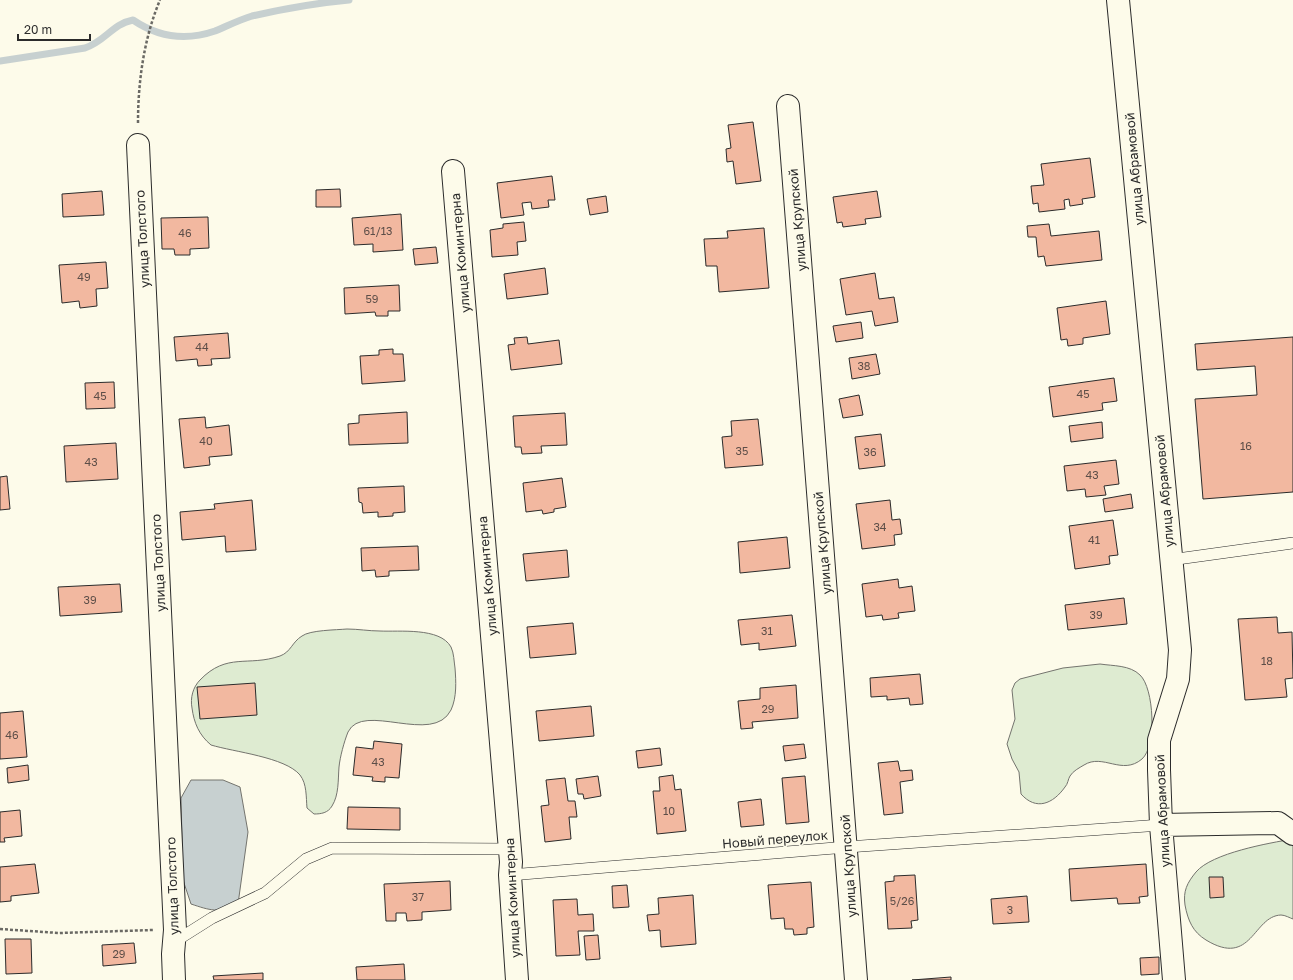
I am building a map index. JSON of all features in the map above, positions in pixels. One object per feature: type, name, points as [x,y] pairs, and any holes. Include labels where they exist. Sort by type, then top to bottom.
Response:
[{"type":"street","name":"улица Абрамовой","points":[[1118,0],[1170,560],[1180,650],[1178,679],[1159,740],[1161,825],[1174,980]]},
{"type":"street","name":"улица Крупской","points":[[788,106],[856,980]]},
{"type":"street","name":"улица Толстого","points":[[138,145],[175,936],[174,980]]},
{"type":"street","name":"улица Коминтерна","points":[[454,171],[510,849],[510,875],[517,980]]},
{"type":"street","points":[[1161,825],[1278,823],[1293,834]]},
{"type":"lane","points":[[1170,560],[1293,543]]},
{"type":"lane","name":"Новый переулок","points":[[510,875],[846,847],[1161,825]]},
{"type":"lane","points":[[175,936],[265,893],[306,860],[332,848],[510,849]]},
{"type":"path","points":[[138,145],[138,96],[147,39],[152,20],[160,0]]},
{"type":"path","points":[[0,929],[59,933],[175,936]]},
{"type":"green space","points":[[347,629],[429,633],[446,641],[451,647],[454,658],[456,684],[454,700],[451,710],[442,720],[429,724],[414,725],[382,721],[368,721],[356,724],[348,732],[344,745],[340,763],[337,792],[334,802],[326,812],[314,814],[307,808],[304,782],[300,775],[293,769],[271,759],[211,745],[200,733],[194,719],[191,704],[192,697],[194,689],[200,680],[210,671],[219,666],[229,663],[268,659],[280,656],[287,652],[299,638],[306,634],[317,631]]},
{"type":"green space","points":[[1100,664],[1121,666],[1131,669],[1140,675],[1145,682],[1151,704],[1152,717],[1152,730],[1147,752],[1142,759],[1135,764],[1120,765],[1098,761],[1091,762],[1071,774],[1066,786],[1055,798],[1050,801],[1038,804],[1027,799],[1021,794],[1019,772],[1012,759],[1007,744],[1015,719],[1012,690],[1015,683],[1020,679],[1063,668]]},
{"type":"green space","points":[[1293,839],[1293,919],[1281,915],[1272,918],[1264,923],[1243,945],[1233,948],[1221,947],[1201,937],[1194,930],[1186,911],[1185,895],[1186,887],[1196,872],[1204,865],[1227,854],[1256,846]]},
{"type":"shaded area","points":[[191,780],[223,780],[240,787],[248,832],[238,904],[226,909],[214,910],[191,904],[183,880],[181,798]]},
{"type":"building","points":[[753,122],[761,181],[736,184],[733,161],[727,162],[726,149],[731,148],[728,125]]},
{"type":"building","points":[[1090,158],[1095,197],[1082,199],[1083,204],[1070,206],[1069,199],[1064,200],[1065,209],[1039,212],[1038,203],[1033,204],[1031,186],[1044,185],[1041,164]]},
{"type":"building","points":[[552,176],[555,200],[548,200],[549,207],[532,209],[531,202],[522,203],[524,215],[501,218],[497,183]]},
{"type":"building","points":[[340,189],[341,207],[316,207],[316,190]]},
{"type":"building","points":[[102,191],[104,215],[63,217],[62,194]]},
{"type":"building","points":[[877,191],[881,217],[865,219],[866,224],[843,227],[842,222],[837,223],[833,197]]},
{"type":"building","points":[[606,196],[608,212],[590,215],[587,199]]},
{"type":"building","points":[[401,214],[403,250],[373,252],[373,244],[354,245],[352,218]]},
{"type":"building","points":[[208,217],[209,248],[190,249],[190,255],[175,255],[174,249],[162,249],[161,218]]},
{"type":"building","points":[[524,222],[526,241],[517,242],[518,255],[492,257],[490,230],[503,228],[503,224]]},
{"type":"building","points":[[1049,224],[1051,236],[1099,231],[1102,260],[1046,266],[1044,256],[1038,257],[1036,237],[1028,237],[1027,226]]},
{"type":"building","points":[[764,228],[769,288],[719,292],[717,266],[706,266],[704,239],[728,238],[727,231]]},
{"type":"building","points":[[436,247],[438,263],[415,265],[413,249]]},
{"type":"building","points":[[106,262],[108,288],[96,289],[97,306],[80,308],[79,301],[62,303],[59,265]]},
{"type":"building","points":[[545,268],[548,294],[507,299],[504,274]]},
{"type":"building","points":[[875,273],[879,299],[894,297],[898,322],[875,326],[872,311],[846,315],[840,279]]},
{"type":"building","points":[[399,285],[400,311],[388,311],[388,316],[376,316],[375,312],[345,314],[344,288]]},
{"type":"building","points":[[1106,301],[1110,334],[1083,338],[1083,344],[1068,346],[1067,339],[1061,340],[1057,308]]},
{"type":"building","points":[[861,322],[863,338],[836,342],[833,326]]},
{"type":"building","points":[[228,333],[230,358],[211,359],[212,365],[198,366],[197,359],[176,361],[174,337]]},
{"type":"building","points":[[527,337],[528,344],[559,340],[562,364],[511,370],[508,345],[515,344],[514,338]]},
{"type":"building","points":[[1293,337],[1293,492],[1203,499],[1195,399],[1257,395],[1255,366],[1197,370],[1195,344]]},
{"type":"building","points":[[393,349],[393,354],[403,354],[405,381],[362,384],[360,356],[379,355],[379,350]]},
{"type":"building","points":[[876,354],[880,374],[852,379],[849,358]]},
{"type":"building","points":[[1114,378],[1117,401],[1102,403],[1103,410],[1053,417],[1049,387]]},
{"type":"building","points":[[114,382],[115,408],[86,409],[85,383]]},
{"type":"building","points":[[859,395],[863,415],[843,418],[839,399]]},
{"type":"building","points":[[407,412],[408,443],[349,445],[348,424],[359,423],[359,415]]},
{"type":"building","points":[[565,413],[567,445],[541,446],[542,453],[522,454],[521,447],[515,447],[513,416]]},
{"type":"building","points":[[205,417],[206,428],[229,425],[232,455],[209,457],[210,465],[184,468],[179,419]]},
{"type":"building","points":[[758,419],[763,465],[725,468],[722,437],[732,436],[731,421]]},
{"type":"building","points":[[1102,422],[1103,438],[1071,442],[1069,426]]},
{"type":"building","points":[[881,434],[885,466],[859,469],[855,437]]},
{"type":"building","points":[[116,443],[118,479],[66,482],[64,446]]},
{"type":"building","points":[[1116,460],[1119,484],[1104,486],[1106,495],[1086,497],[1085,489],[1067,491],[1064,466]]},
{"type":"building","points":[[7,476],[10,509],[0,510],[0,477]]},
{"type":"building","points":[[562,478],[566,507],[554,509],[554,512],[543,514],[542,510],[526,512],[523,483]]},
{"type":"building","points":[[404,486],[405,512],[393,513],[393,516],[378,517],[378,512],[363,513],[362,503],[359,502],[358,488]]},
{"type":"building","points":[[1131,494],[1133,508],[1105,512],[1103,499]]},
{"type":"building","points":[[252,500],[256,550],[226,552],[225,536],[182,540],[180,512],[215,509],[214,504]]},
{"type":"building","points":[[890,500],[892,520],[900,519],[902,534],[894,535],[895,545],[862,549],[856,504]]},
{"type":"building","points":[[1113,520],[1118,555],[1109,556],[1110,564],[1075,569],[1069,526]]},
{"type":"building","points":[[787,537],[790,568],[740,573],[738,542]]},
{"type":"building","points":[[418,546],[419,570],[389,571],[389,576],[376,577],[375,570],[362,571],[361,548]]},
{"type":"building","points":[[567,550],[569,577],[526,581],[523,554]]},
{"type":"building","points":[[898,579],[899,588],[912,586],[915,611],[898,613],[899,618],[883,620],[882,615],[866,617],[862,584]]},
{"type":"building","points":[[120,584],[122,612],[60,616],[58,587]]},
{"type":"building","points":[[1124,598],[1127,624],[1068,630],[1065,605]]},
{"type":"building","points":[[792,615],[796,646],[759,650],[759,643],[741,645],[738,620]]},
{"type":"building","points":[[1277,617],[1278,633],[1292,632],[1293,678],[1285,679],[1287,697],[1245,700],[1238,619]]},
{"type":"building","points":[[573,623],[576,654],[530,658],[527,627]]},
{"type":"building","points":[[920,674],[923,704],[910,705],[909,698],[887,700],[887,696],[871,697],[870,678]]},
{"type":"building","points":[[255,683],[257,715],[200,719],[197,687]]},
{"type":"building","points":[[796,685],[798,718],[752,722],[753,728],[741,729],[738,701],[760,699],[760,688]]},
{"type":"building","points":[[591,706],[594,736],[539,741],[536,711]]},
{"type":"building","points":[[23,711],[27,757],[0,759],[0,713]]},
{"type":"building","points":[[374,741],[402,744],[399,778],[385,777],[385,782],[372,781],[373,777],[353,775],[356,747],[373,749]]},
{"type":"building","points":[[804,744],[806,758],[785,761],[783,746]]},
{"type":"building","points":[[660,748],[662,765],[638,768],[636,751]]},
{"type":"building","points":[[898,761],[900,771],[912,770],[913,780],[900,782],[903,813],[884,815],[878,763]]},
{"type":"building","points":[[28,765],[29,780],[8,783],[7,768]]},
{"type":"building","points":[[673,775],[675,790],[681,789],[686,831],[657,834],[653,791],[660,791],[659,777]]},
{"type":"building","points":[[598,776],[601,796],[584,799],[583,794],[578,794],[576,779]]},
{"type":"building","points":[[805,776],[809,822],[786,824],[782,778]]},
{"type":"building","points":[[565,778],[568,801],[575,801],[577,817],[569,817],[571,839],[545,842],[541,806],[549,805],[546,780]]},
{"type":"building","points":[[761,799],[764,825],[741,827],[738,802]]},
{"type":"building","points":[[348,807],[400,808],[400,830],[347,829]]},
{"type":"building","points":[[20,810],[22,836],[4,838],[5,842],[0,842],[0,812]]},
{"type":"building","points":[[35,864],[39,893],[11,896],[11,901],[0,902],[0,867]]},
{"type":"building","points":[[1146,864],[1148,896],[1139,897],[1140,903],[1118,904],[1117,898],[1071,901],[1069,869]]},
{"type":"building","points":[[915,875],[918,920],[911,921],[912,928],[888,929],[885,882],[894,881],[894,876]]},
{"type":"building","points":[[1209,877],[1223,877],[1224,897],[1210,898]]},
{"type":"building","points":[[450,881],[451,910],[422,912],[422,920],[407,921],[406,913],[396,913],[396,921],[386,921],[384,884]]},
{"type":"building","points":[[811,882],[814,927],[807,928],[807,934],[794,935],[793,929],[785,929],[784,918],[771,919],[768,885]]},
{"type":"building","points":[[627,885],[629,907],[613,908],[612,886]]},
{"type":"building","points":[[693,895],[696,944],[661,947],[660,930],[649,931],[647,915],[659,914],[658,898]]},
{"type":"building","points":[[1027,896],[1029,922],[993,924],[991,899]]},
{"type":"building","points":[[577,899],[578,915],[593,914],[594,931],[578,931],[580,955],[556,956],[553,900]]},
{"type":"building","points":[[598,935],[600,959],[586,960],[584,936]]},
{"type":"building","points":[[5,939],[31,939],[32,973],[6,974]]},
{"type":"building","points":[[134,943],[136,963],[103,966],[102,945]]},
{"type":"building","points":[[1159,957],[1159,974],[1141,975],[1140,958]]},
{"type":"building","points":[[404,964],[405,980],[357,980],[356,967]]},
{"type":"building","points":[[263,973],[263,980],[214,980],[213,976]]},
{"type":"building","points":[[951,977],[951,980],[912,980]]},
{"type":"waterway","points":[[0,61],[85,48],[92,45],[120,25],[133,20],[162,34],[172,36],[193,36],[215,31],[252,16],[300,6],[349,0]]}]
